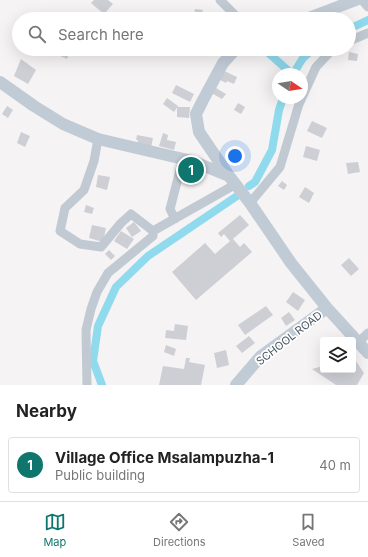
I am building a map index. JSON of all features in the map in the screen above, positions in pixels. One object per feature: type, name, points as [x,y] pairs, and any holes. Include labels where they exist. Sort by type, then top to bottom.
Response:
[{"type":"main road","points":[[324,12],[356,0]]},
{"type":"main road","points":[[230,56],[223,64],[196,114],[199,132],[292,263],[327,308],[368,353]]},
{"type":"main road","points":[[0,82],[63,124],[98,139],[192,161],[232,180]]},
{"type":"main road","name":"SCHOOL ROAD","points":[[236,385],[261,356],[327,308]]},
{"type":"street","points":[[220,0],[232,12]]},
{"type":"street","points":[[362,0],[368,6]]},
{"type":"street","points":[[356,38],[368,32]]},
{"type":"street","points":[[250,203],[280,167],[299,104],[316,67],[326,56]]},
{"type":"street","points":[[98,139],[94,161],[84,190],[65,208],[60,231],[80,244],[101,247],[131,214],[153,231]]},
{"type":"street","points":[[175,219],[170,209],[183,159]]},
{"type":"street","points":[[153,231],[175,219],[232,180]]},
{"type":"street","points":[[87,385],[86,330],[97,292],[108,273],[153,236],[153,231]]},
{"type":"street","points":[[358,343],[368,333]]},
{"type":"building","points":[[94,0],[108,0],[113,4],[106,12],[102,12],[91,3]]},
{"type":"building","points":[[195,9],[203,10],[202,12],[194,12]]},
{"type":"building","points":[[356,54],[358,54],[357,61],[348,60],[348,56],[356,56]]},
{"type":"building","points":[[60,56],[68,56],[67,59]]},
{"type":"building","points":[[21,59],[36,70],[28,84],[14,76]]},
{"type":"building","points":[[220,69],[237,77],[234,84],[227,81],[226,83],[216,78]]},
{"type":"building","points":[[176,85],[194,94],[190,102],[172,93]]},
{"type":"building","points":[[211,85],[226,94],[222,99],[213,94]]},
{"type":"building","points":[[167,98],[178,106],[174,112],[163,104]]},
{"type":"building","points":[[238,103],[245,107],[241,114],[234,110]]},
{"type":"building","points":[[7,106],[13,110],[8,118],[2,114]]},
{"type":"building","points":[[177,107],[190,107],[189,118],[177,117]]},
{"type":"building","points":[[312,121],[327,128],[322,138],[307,131]]},
{"type":"building","points":[[21,132],[30,136],[25,147],[17,143]]},
{"type":"building","points":[[163,133],[168,135],[167,140],[176,142],[174,150],[159,146]]},
{"type":"building","points":[[137,135],[153,138],[151,148],[137,145]]},
{"type":"building","points":[[306,146],[320,150],[317,161],[303,157]]},
{"type":"building","points":[[358,162],[360,172],[348,174],[346,163]]},
{"type":"building","points":[[98,175],[110,177],[107,190],[96,187]]},
{"type":"building","points":[[282,181],[287,185],[284,190],[278,186]]},
{"type":"building","points":[[305,187],[314,193],[309,203],[299,197]]},
{"type":"building","points":[[86,205],[94,208],[92,214],[84,212]]},
{"type":"building","points":[[240,215],[249,225],[233,239],[240,247],[244,243],[252,252],[196,300],[172,272],[205,243],[215,254],[230,241],[224,234],[221,237],[218,233]]},
{"type":"building","points":[[134,222],[141,231],[132,237],[126,228]]},
{"type":"building","points":[[92,225],[106,228],[103,242],[89,238]]},
{"type":"building","points":[[121,231],[134,239],[127,249],[114,241]]},
{"type":"building","points":[[109,250],[115,256],[111,260],[105,254]]},
{"type":"building","points":[[349,258],[359,269],[351,276],[341,265]]},
{"type":"building","points":[[293,292],[305,300],[298,311],[286,302]]},
{"type":"building","points":[[266,306],[273,315],[245,335],[238,325]]},
{"type":"building","points":[[289,312],[295,320],[286,326],[281,318]]},
{"type":"building","points":[[175,324],[188,326],[186,340],[165,338],[166,330],[174,331]]},
{"type":"building","points":[[249,336],[255,343],[242,353],[236,346]]},
{"type":"building","points":[[166,345],[176,349],[174,356],[164,352]]},
{"type":"building","points":[[226,350],[229,365],[217,368],[214,353]]},
{"type":"building","points":[[186,358],[190,358],[189,362],[205,365],[201,385],[159,385],[163,366],[184,369]]},
{"type":"building","points":[[356,361],[364,373],[357,385],[336,385],[312,369],[320,367],[320,373],[356,373]]},
{"type":"waterway","points":[[356,26],[368,20]]},
{"type":"waterway","points":[[272,56],[285,68]]},
{"type":"waterway","points":[[297,68],[305,56]]},
{"type":"waterway","points":[[249,186],[255,182],[272,150],[281,104]]},
{"type":"waterway","points":[[102,385],[93,361],[98,326],[116,287],[148,256],[237,196]]},
{"type":"place","name":"Village Office Msalampuzha-1","points":[[191,170]]}]
